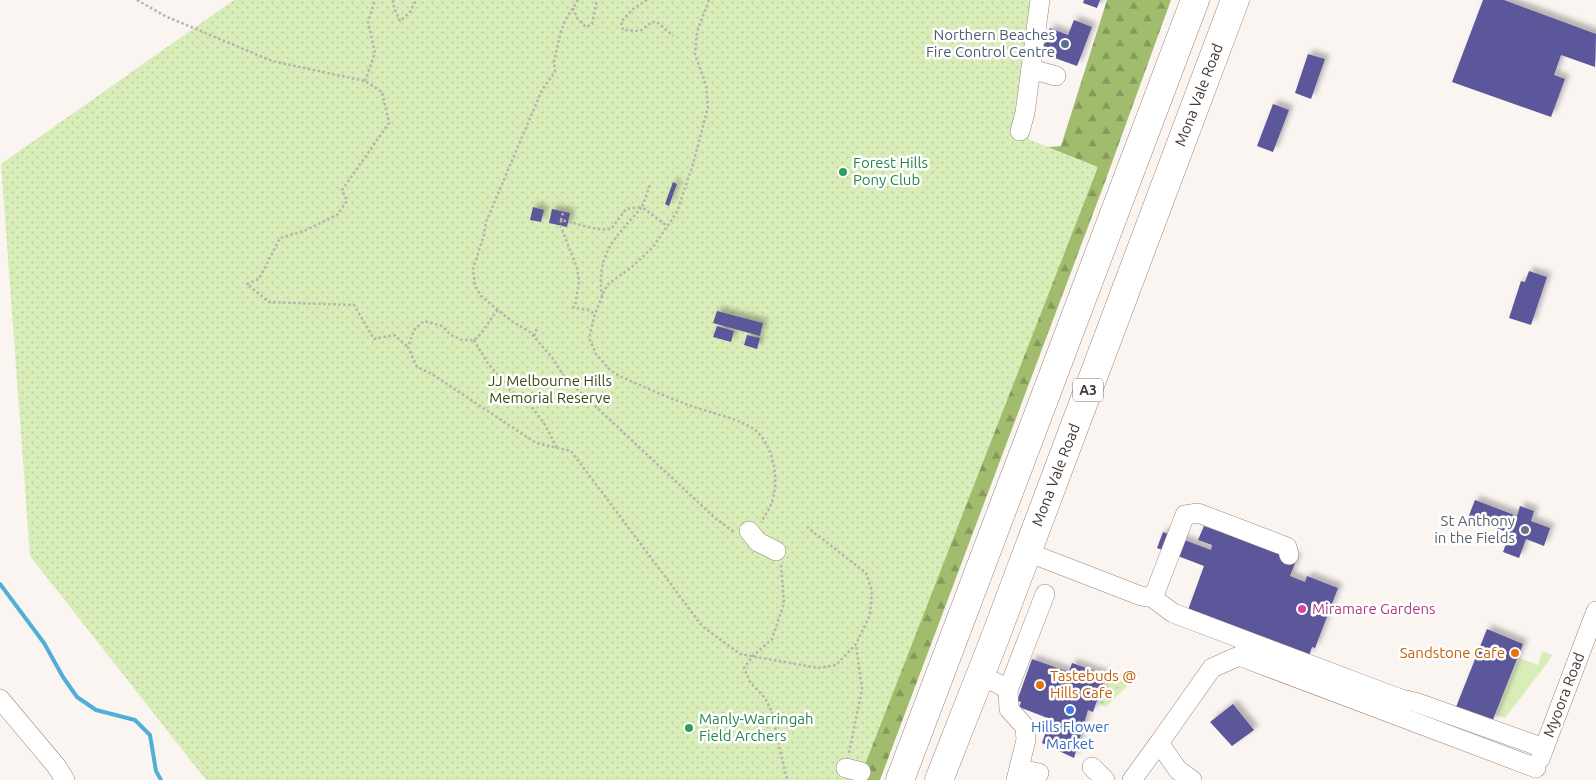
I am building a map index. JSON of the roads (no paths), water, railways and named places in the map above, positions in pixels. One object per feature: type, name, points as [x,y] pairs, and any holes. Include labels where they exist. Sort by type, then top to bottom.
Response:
[{"type":"highway","name":"A3","points":[[900,780],[1195,0]]},
{"type":"highway","name":"Mona Vale Road","points":[[939,780],[980,677],[1234,0]]},
{"type":"street","points":[[1020,130],[1040,0]]},
{"type":"street","points":[[1030,69],[1056,76]]},
{"type":"street","points":[[1153,598],[1185,515],[1198,513],[1287,547],[1289,555]]},
{"type":"street","points":[[749,531],[758,542],[779,557]]},
{"type":"street","points":[[1027,552],[1141,596],[1153,598],[1172,613],[1401,699],[1416,702],[1544,748]]},
{"type":"street","points":[[1039,773],[1018,777],[1026,740],[1025,727],[1009,709],[1008,690],[1045,594]]},
{"type":"street","name":"Myoora Road","points":[[1534,774],[1596,611]]},
{"type":"street","points":[[1132,780],[1212,668],[1239,656],[1534,774]]},
{"type":"street","points":[[980,677],[997,683],[1008,690]]},
{"type":"street","points":[[0,699],[58,767],[65,780]]},
{"type":"street","points":[[1159,743],[1182,777]]},
{"type":"waterway","points":[[0,584],[44,643],[63,677],[77,697],[96,710],[135,720],[150,735],[156,771],[161,780]]},
{"type":"place","name":"Northern Beaches Fire Control Centre","points":[[1065,44]]},
{"type":"place","name":"Forest Hills Pony Club","points":[[843,172]]},
{"type":"place","name":"St Anthony in the Fields","points":[[1525,530]]},
{"type":"place","name":"Miramare Gardens","points":[[1302,609]]},
{"type":"place","name":"Sandstone Cafe","points":[[1515,653]]},
{"type":"place","name":"Tastebuds @ Hills Cafe","points":[[1040,685]]},
{"type":"place","name":"Hills Flower Market","points":[[1070,710]]},
{"type":"place","name":"Manly-Warringah Field Archers","points":[[689,728]]},
{"type":"park label","name":"JJ Melbourne Hills Memorial Reserve","points":[[550,390]]}]
